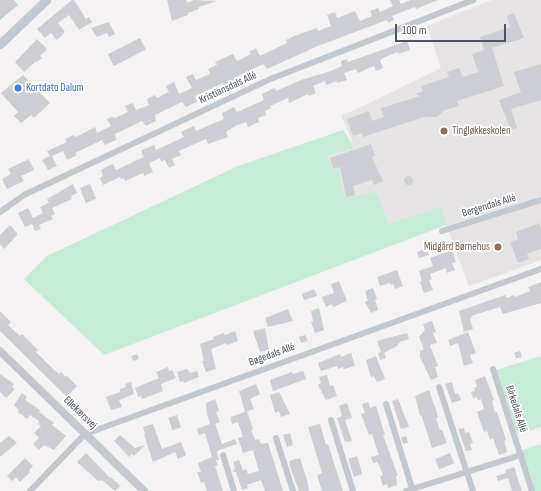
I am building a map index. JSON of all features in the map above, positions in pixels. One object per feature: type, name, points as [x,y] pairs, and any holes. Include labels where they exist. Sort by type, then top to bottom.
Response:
[{"type":"main road","points":[[0,44],[46,0]]},
{"type":"street","name":"Kristiansdals Allé","points":[[0,212],[26,194],[273,78],[473,0]]},
{"type":"street","name":"Bergendals Allé","points":[[442,231],[541,200]]},
{"type":"street","name":"Bøgedals Allé","points":[[30,491],[85,434],[541,269]]},
{"type":"street","name":"Ellekærsvej","points":[[0,351],[144,491]]},
{"type":"street","name":"Birkedals Allé","points":[[493,369],[532,491]]},
{"type":"street","points":[[439,386],[473,491]]},
{"type":"street","points":[[386,404],[410,490],[521,454]]},
{"type":"street","points":[[331,420],[354,491]]},
{"type":"street","points":[[276,438],[293,491]]},
{"type":"street","points":[[223,456],[234,491]]},
{"type":"shaded area","name":"Tingløkkeskolen","points":[[492,0],[541,0],[541,260],[469,286],[446,225],[389,224],[345,198],[339,168],[332,170],[328,156],[355,148],[341,115],[355,110],[441,68],[427,26]]},
{"type":"green space","points":[[343,130],[355,148],[328,156],[332,170],[339,168],[345,198],[376,192],[389,224],[441,207],[446,225],[104,355],[24,279],[47,256],[238,166]]},
{"type":"green space","points":[[541,356],[541,427],[517,434],[496,370]]},
{"type":"green space","points":[[541,444],[541,491],[535,491],[522,450]]},
{"type":"building","points":[[0,0],[14,0],[18,5],[0,20]]},
{"type":"building","points":[[72,0],[74,0],[86,19],[89,17],[92,22],[79,30],[69,15],[58,23],[65,32],[57,40],[51,33],[45,38],[37,29]]},
{"type":"building","points":[[167,0],[186,0],[187,3],[194,0],[217,1],[199,7],[199,9],[188,13],[188,15],[172,21]]},
{"type":"building","points":[[390,0],[399,0],[401,4],[411,0],[438,0],[416,9],[415,7],[392,16],[394,20],[388,23],[387,20],[318,46],[267,69],[263,64],[236,77],[237,83],[226,88],[223,83],[195,96],[197,102],[186,107],[182,102],[155,115],[156,121],[146,126],[142,121],[115,134],[116,140],[105,145],[102,140],[75,153],[77,155],[67,160],[63,151],[52,156],[57,166],[48,170],[42,160],[50,156],[47,151],[67,142],[65,139],[73,135],[76,137],[95,127],[97,133],[111,126],[107,119],[112,117],[115,118],[128,112],[125,106],[133,103],[136,110],[149,105],[147,99],[155,95],[157,98],[169,92],[166,86],[174,82],[179,94],[192,88],[186,77],[193,74],[196,80],[210,74],[208,69],[217,65],[215,62],[233,54],[237,61],[251,54],[249,52],[256,48],[260,56],[287,43],[286,40],[292,37],[317,28],[318,31],[331,26],[327,15],[335,12],[337,18],[355,11],[360,21],[372,16],[370,11],[378,8],[380,12],[393,6]]},
{"type":"building","points":[[514,13],[524,38],[492,48],[504,86],[457,101],[459,106],[445,110],[437,117],[424,117],[363,137],[362,133],[353,136],[347,119],[369,111],[372,121],[384,117],[381,108],[420,96],[415,94],[423,91],[421,86],[449,77],[447,72],[459,68],[463,77],[478,72],[472,54],[484,50],[480,37],[510,27],[507,16]]},
{"type":"building","points":[[109,22],[115,34],[109,37],[107,33],[97,37],[91,28]]},
{"type":"building","points":[[140,38],[146,50],[114,66],[108,54]]},
{"type":"building","points":[[37,39],[47,49],[40,56],[42,58],[37,62],[36,61],[24,72],[15,62]]},
{"type":"building","points":[[407,41],[410,50],[398,54],[398,52],[380,60],[383,68],[376,71],[374,66],[358,73],[356,69],[344,73],[347,80],[337,83],[337,81],[326,85],[325,81],[313,86],[316,93],[309,96],[308,94],[289,103],[288,98],[270,106],[271,108],[265,111],[266,115],[258,118],[259,122],[248,127],[246,122],[235,126],[226,132],[228,137],[208,144],[206,139],[179,151],[181,155],[172,159],[175,165],[169,168],[165,160],[161,161],[160,158],[149,163],[153,172],[144,176],[143,173],[125,181],[124,178],[121,179],[120,177],[103,185],[100,178],[103,176],[101,170],[113,164],[116,170],[144,157],[141,151],[144,149],[154,145],[156,150],[184,137],[181,132],[187,129],[194,126],[196,131],[224,119],[222,113],[234,107],[237,112],[264,100],[262,94],[275,88],[276,91],[301,80],[331,71],[342,66],[341,61],[347,59],[348,62]]},
{"type":"building","points":[[541,64],[541,100],[511,109],[517,128],[511,130],[499,100],[521,92],[514,72]]},
{"type":"building","points":[[23,75],[50,103],[34,118],[31,115],[21,123],[14,116],[18,112],[1,93]]},
{"type":"building","points":[[371,144],[375,156],[372,157],[383,181],[374,185],[372,180],[353,186],[355,195],[346,197],[340,167],[333,169],[330,158]]},
{"type":"building","points":[[29,159],[34,170],[21,176],[24,181],[7,189],[2,179],[11,174],[8,169]]},
{"type":"building","points":[[408,175],[413,180],[408,185],[403,180]]},
{"type":"building","points":[[73,184],[77,193],[71,196],[72,199],[52,208],[55,214],[51,216],[53,219],[39,225],[41,229],[35,231],[32,224],[25,227],[18,213],[28,208],[33,218],[43,213],[40,207],[49,203],[47,199]]},
{"type":"building","points":[[90,184],[96,199],[86,203],[80,188]]},
{"type":"building","points":[[539,223],[541,229],[541,249],[527,254],[529,259],[518,263],[510,242],[518,239],[516,232]]},
{"type":"building","points":[[10,225],[17,235],[4,249],[0,244],[0,235]]},
{"type":"building","points":[[427,248],[429,255],[419,258],[417,252]]},
{"type":"building","points":[[452,250],[456,262],[452,263],[455,270],[447,273],[446,268],[430,274],[432,279],[429,280],[433,290],[424,293],[420,282],[422,281],[419,271],[433,266],[430,258]]},
{"type":"building","points":[[397,270],[403,286],[395,289],[393,284],[391,285],[390,283],[380,286],[377,277]]},
{"type":"building","points":[[339,281],[347,301],[333,307],[332,304],[326,307],[322,297],[334,293],[331,284]]},
{"type":"building","points":[[541,282],[541,303],[503,314],[500,307],[471,316],[472,318],[470,319],[473,329],[464,332],[459,311],[505,295],[507,298],[514,295],[515,297],[530,291],[528,287]]},
{"type":"building","points":[[373,288],[377,299],[375,300],[378,310],[371,313],[365,302],[368,301],[365,291]]},
{"type":"building","points":[[314,289],[317,296],[304,300],[302,294]]},
{"type":"building","points":[[319,308],[324,330],[315,333],[311,322],[313,321],[311,311]]},
{"type":"building","points":[[288,309],[293,321],[268,327],[265,318]]},
{"type":"building","points":[[0,311],[11,322],[8,325],[20,336],[22,334],[38,350],[36,352],[52,368],[59,374],[61,372],[66,377],[67,376],[77,386],[67,397],[0,331]]},
{"type":"building","points":[[432,321],[436,332],[433,333],[437,343],[430,345],[438,366],[435,367],[438,377],[431,380],[420,357],[420,351],[424,349],[419,337],[425,330],[423,324]]},
{"type":"building","points":[[265,328],[269,350],[260,352],[253,331]]},
{"type":"building","points":[[235,331],[238,341],[227,345],[226,343],[211,349],[216,369],[206,372],[202,361],[204,361],[200,344],[214,339],[213,337],[224,333],[225,335]]},
{"type":"building","points":[[468,332],[476,353],[470,355],[473,363],[464,366],[458,343],[450,346],[448,340]]},
{"type":"building","points":[[407,333],[409,339],[400,342],[397,346],[384,353],[386,358],[380,360],[378,353],[381,352],[377,341]]},
{"type":"building","points":[[305,335],[308,341],[301,343],[299,337]]},
{"type":"building","points":[[520,351],[522,357],[516,359],[514,353]]},
{"type":"building","points":[[351,353],[355,366],[338,369],[337,366],[321,371],[318,363],[340,354],[341,357]]},
{"type":"building","points":[[137,354],[139,359],[133,361],[131,356]]},
{"type":"building","points":[[376,356],[385,379],[377,382],[374,376],[371,377],[366,360]]},
{"type":"building","points":[[168,367],[169,371],[172,370],[176,378],[161,384],[163,391],[142,399],[141,396],[138,397],[135,388],[159,378],[156,372]]},
{"type":"building","points":[[187,369],[190,373],[197,371],[199,377],[184,383],[183,381],[180,382],[177,372]]},
{"type":"building","points":[[303,371],[306,379],[273,391],[270,380],[292,372],[293,374]]},
{"type":"building","points":[[0,374],[14,384],[12,387],[15,389],[6,398],[0,392]]},
{"type":"building","points":[[327,375],[330,386],[333,385],[337,396],[326,400],[318,385],[321,383],[319,377]]},
{"type":"building","points":[[485,376],[494,400],[492,401],[495,412],[497,412],[506,440],[504,441],[507,452],[499,455],[493,438],[490,440],[487,431],[484,432],[477,412],[484,409],[481,399],[478,400],[477,397],[473,398],[471,392],[475,391],[474,388],[477,387],[475,380]]},
{"type":"building","points":[[131,382],[134,394],[119,400],[122,407],[111,410],[106,397],[120,392],[120,389],[126,387],[125,384]]},
{"type":"building","points":[[452,382],[455,394],[458,393],[461,400],[452,403],[445,384]]},
{"type":"building","points":[[256,384],[260,394],[250,399],[254,409],[247,411],[253,429],[251,430],[255,440],[259,439],[261,444],[268,443],[283,491],[265,491],[261,480],[247,485],[248,488],[242,490],[236,472],[233,472],[235,468],[233,462],[239,460],[243,470],[246,469],[248,474],[259,471],[253,450],[243,453],[238,438],[243,437],[238,422],[232,424],[231,419],[231,417],[245,412],[239,391]]},
{"type":"building","points":[[429,390],[437,413],[438,418],[436,418],[440,430],[442,430],[447,443],[432,448],[422,417],[421,415],[420,416],[415,396]]},
{"type":"building","points":[[279,392],[290,414],[281,417],[279,411],[275,413],[270,395]]},
{"type":"building","points":[[22,393],[27,397],[25,400],[40,410],[39,412],[54,423],[52,425],[66,436],[54,450],[44,445],[39,450],[33,444],[39,438],[34,433],[41,426],[38,424],[39,421],[30,415],[27,419],[18,412],[19,410],[14,405]]},
{"type":"building","points":[[215,399],[219,411],[216,412],[220,422],[215,424],[222,444],[235,439],[237,444],[217,451],[219,460],[216,460],[218,465],[215,466],[223,491],[207,491],[204,482],[201,483],[197,472],[201,472],[198,463],[212,457],[205,433],[199,435],[197,429],[210,424],[206,403]]},
{"type":"building","points":[[398,399],[409,427],[401,429],[392,401]]},
{"type":"building","points":[[368,402],[370,408],[376,406],[385,435],[383,435],[398,476],[396,476],[397,485],[388,488],[387,484],[383,486],[380,476],[383,475],[379,465],[377,462],[373,463],[371,457],[379,455],[372,434],[369,435],[361,414],[365,413],[362,404]]},
{"type":"building","points":[[347,403],[352,418],[345,420],[352,441],[345,442],[337,418],[342,416],[339,406]]},
{"type":"building","points":[[177,415],[181,427],[172,430],[168,418]]},
{"type":"building","points":[[153,424],[162,449],[181,442],[186,455],[178,459],[175,452],[153,462],[144,435],[143,427]]},
{"type":"building","points":[[320,424],[343,491],[322,491],[317,475],[322,473],[308,427]]},
{"type":"building","points":[[464,428],[465,433],[469,432],[473,443],[470,444],[472,450],[466,451],[458,429]]},
{"type":"building","points":[[290,433],[293,445],[287,447],[283,435]]},
{"type":"building","points":[[120,435],[135,448],[145,445],[134,456],[132,454],[129,457],[114,441]]},
{"type":"building","points":[[9,436],[17,443],[0,457],[0,443]]},
{"type":"building","points":[[406,436],[408,443],[403,444],[401,437]]},
{"type":"building","points":[[86,453],[110,478],[111,477],[120,486],[115,491],[102,480],[97,480],[77,462]]},
{"type":"building","points":[[450,453],[454,463],[439,469],[435,459]]},
{"type":"building","points":[[357,456],[362,474],[354,477],[348,458]]},
{"type":"building","points":[[25,458],[33,466],[29,471],[30,472],[20,482],[16,477],[12,481],[7,476]]},
{"type":"building","points":[[300,458],[309,491],[299,491],[290,467],[289,461]]},
{"type":"building","points":[[514,467],[522,491],[512,491],[508,478],[498,481],[496,476],[506,473],[505,470]]},
{"type":"place","name":"Kortdato Dalum","points":[[18,88]]},
{"type":"place","name":"Tingløkkeskolen","points":[[444,131]]},
{"type":"place","name":"Midgård Børnehus","points":[[498,247]]}]
